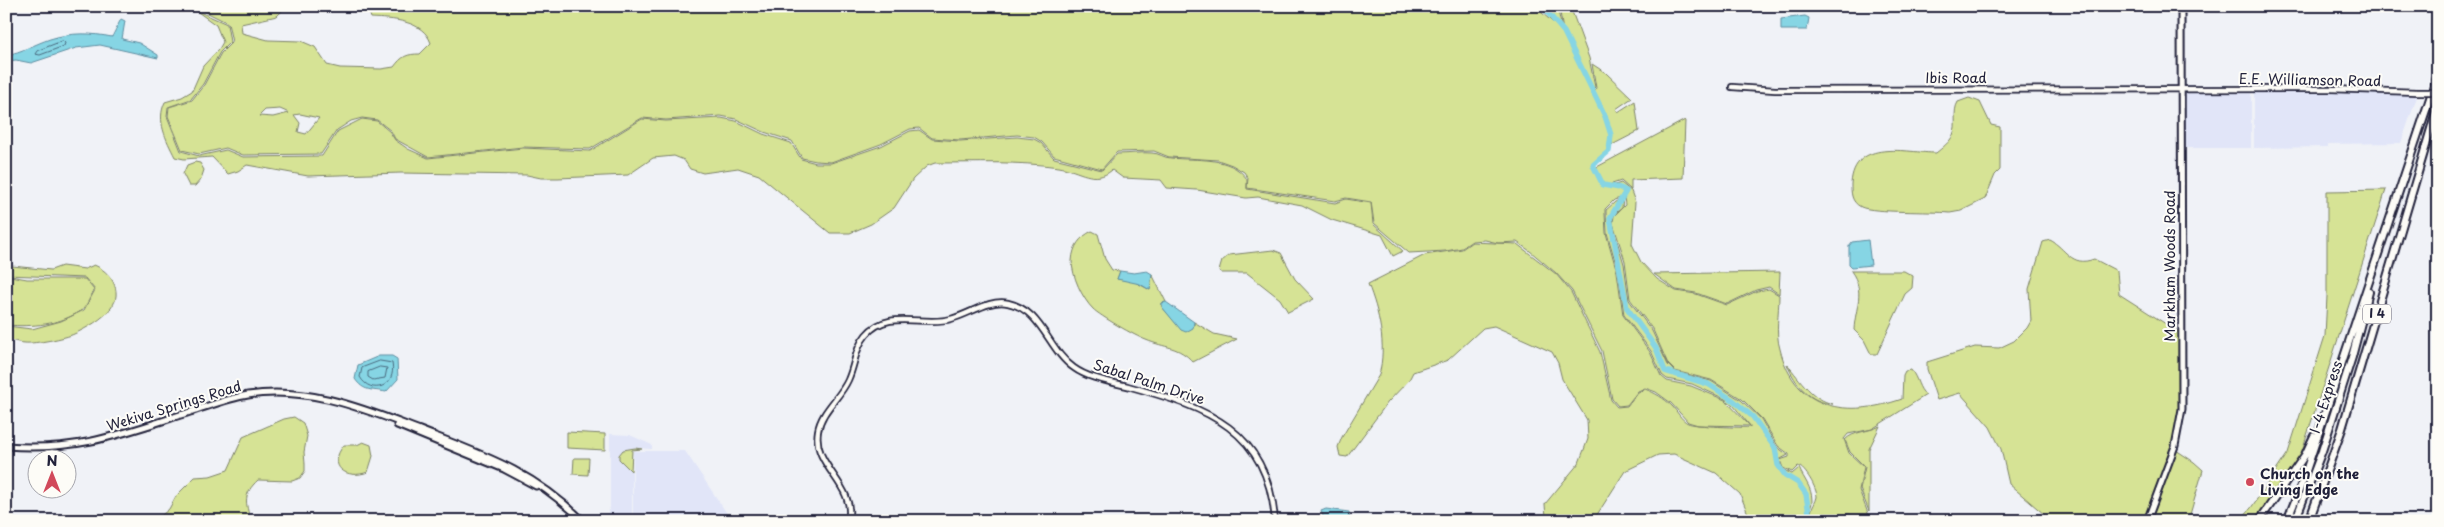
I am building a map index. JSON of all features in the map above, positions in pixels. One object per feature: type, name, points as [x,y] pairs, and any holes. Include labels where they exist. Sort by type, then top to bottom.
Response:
[{"type":"highway","name":"I 4","points":[[2286,521],[2302,483],[2438,74]]},
{"type":"highway","name":"I 4","points":[[2309,521],[2342,429],[2438,105]]},
{"type":"highway","name":"I-4 Express","points":[[2295,521],[2322,451],[2352,357],[2368,303],[2370,279]]},
{"type":"highway","points":[[2259,521],[2305,455],[2334,386]]},
{"type":"main road","name":"Markham Woods Road","points":[[2148,521],[2175,446],[2182,410],[2181,6]]},
{"type":"main road","name":"Wekiva Springs Road","points":[[6,446],[45,448],[82,444],[249,395],[301,393],[348,404],[503,462],[553,494],[584,521]]},
{"type":"main road","name":"Wekiva Springs Road","points":[[348,404],[524,480],[556,500],[578,521]]},
{"type":"street","name":"Ibis Road","points":[[1732,87],[1775,90],[2181,90]]},
{"type":"street","name":"E.E. Williamson Road","points":[[2181,90],[2330,89],[2438,92]]},
{"type":"street","name":"Sabal Palm Drive","points":[[848,521],[848,500],[841,485],[823,460],[818,446],[818,431],[824,414],[847,383],[863,340],[874,326],[885,321],[936,322],[999,302],[1015,305],[1034,318],[1058,354],[1074,368],[1091,376],[1192,405],[1232,428],[1254,454],[1266,478],[1272,499],[1275,521]]},
{"type":"shaded area","points":[[2251,91],[2251,148],[2183,148],[2185,92]]},
{"type":"shaded area","points":[[2254,91],[2418,94],[2401,143],[2327,144],[2327,147],[2254,148]]},
{"type":"shaded area","points":[[610,434],[630,435],[652,445],[652,449],[635,448],[623,450],[632,471],[632,521],[605,521],[610,507]]},
{"type":"shaded area","points":[[633,451],[685,451],[732,521],[633,521]]},
{"type":"green space","points":[[185,6],[287,6],[277,16],[241,24],[242,33],[268,40],[301,41],[315,47],[327,65],[340,68],[381,69],[394,67],[405,56],[420,54],[431,43],[427,35],[414,25],[397,20],[371,18],[367,6],[1538,6],[1542,13],[1563,31],[1559,6],[1570,6],[1589,58],[1595,87],[1592,90],[1611,135],[1609,151],[1593,164],[1603,185],[1609,187],[1621,183],[1631,191],[1635,202],[1632,244],[1641,262],[1657,279],[1676,291],[1696,294],[1727,305],[1757,291],[1769,289],[1779,295],[1778,336],[1787,370],[1798,386],[1811,397],[1826,404],[1844,408],[1862,408],[1902,399],[1903,375],[1905,371],[1911,370],[1921,390],[1926,395],[1872,429],[1848,434],[1844,439],[1849,453],[1864,467],[1859,490],[1871,521],[1858,521],[1850,514],[1816,516],[1811,512],[1817,497],[1810,479],[1804,470],[1798,466],[1792,472],[1783,468],[1780,460],[1789,457],[1789,454],[1778,446],[1762,419],[1742,399],[1711,380],[1675,371],[1668,364],[1653,330],[1630,299],[1625,261],[1613,223],[1614,216],[1625,205],[1624,197],[1614,200],[1605,209],[1606,233],[1617,272],[1623,315],[1650,352],[1661,376],[1667,381],[1691,386],[1725,400],[1750,426],[1698,425],[1688,422],[1671,403],[1656,392],[1645,388],[1638,391],[1627,405],[1618,406],[1612,399],[1602,351],[1572,291],[1556,273],[1517,242],[1472,241],[1462,248],[1409,253],[1374,223],[1371,202],[1346,198],[1335,201],[1247,188],[1248,178],[1244,172],[1218,160],[1169,157],[1154,151],[1117,152],[1102,169],[1054,156],[1042,142],[1034,137],[1017,135],[960,140],[932,138],[919,128],[910,129],[881,144],[831,162],[816,161],[802,158],[792,141],[764,132],[736,119],[721,116],[666,120],[642,118],[590,149],[523,147],[428,157],[395,139],[391,131],[377,120],[362,118],[351,121],[337,130],[321,154],[243,155],[226,148],[199,154],[182,150],[168,116],[169,107],[192,100],[204,85],[221,53],[232,42],[228,23],[202,10]],"holes":[[[280,109],[289,113],[273,117],[259,116],[265,110]],[[300,114],[319,118],[306,134],[298,132],[300,123],[294,115]]]},
{"type":"green space","points":[[1540,6],[1557,6],[1562,29]]},
{"type":"green space","points":[[195,10],[227,24],[230,42],[220,52],[203,84],[191,99],[168,107],[167,116],[181,151],[199,156],[226,150],[243,157],[322,156],[338,131],[362,119],[377,121],[390,132],[395,140],[408,149],[428,158],[523,148],[590,151],[642,119],[666,121],[721,118],[736,121],[763,134],[791,143],[801,159],[816,163],[831,163],[881,146],[910,131],[919,130],[932,139],[960,141],[1017,137],[1034,139],[1041,143],[1054,158],[1102,170],[1117,154],[1155,153],[1168,158],[1212,161],[1231,166],[1240,171],[1247,179],[1247,189],[1335,203],[1346,199],[1371,203],[1373,224],[1403,251],[1393,256],[1382,235],[1332,220],[1302,205],[1258,197],[1246,198],[1197,190],[1167,188],[1161,180],[1123,178],[1112,170],[1106,174],[1093,176],[1059,167],[1028,164],[935,163],[927,166],[913,179],[894,208],[871,224],[850,233],[830,233],[759,175],[738,168],[703,173],[690,169],[684,160],[674,156],[653,158],[628,175],[558,178],[541,178],[527,175],[401,173],[308,176],[247,165],[238,171],[228,174],[212,157],[184,159],[175,157],[163,130],[162,109],[165,102],[182,97],[192,91],[203,66],[223,42],[216,25]]},
{"type":"green space","points":[[1592,64],[1606,73],[1632,98],[1616,109],[1618,112],[1635,101],[1639,131],[1612,145],[1609,124],[1594,91],[1596,88]]},
{"type":"green space","points":[[1969,98],[1980,102],[1991,125],[2000,127],[2000,170],[1995,175],[1985,199],[1961,211],[1950,213],[1868,209],[1855,203],[1851,184],[1854,169],[1861,159],[1884,151],[1936,153],[1953,135],[1955,110],[1958,102]]},
{"type":"green space","points":[[1685,120],[1683,178],[1631,180],[1631,190],[1621,181],[1609,185],[1604,183],[1595,168]]},
{"type":"green space","points":[[195,162],[200,163],[204,170],[201,179],[195,186],[189,186],[183,174],[187,165]]},
{"type":"green space","points":[[2386,190],[2299,460],[2262,515],[2258,514],[2251,521],[2239,521],[2251,508],[2288,453],[2325,336],[2327,191]]},
{"type":"green space","points":[[1623,198],[1622,208],[1613,215],[1612,224],[1624,264],[1629,300],[1652,331],[1668,365],[1675,372],[1711,381],[1741,400],[1761,419],[1777,447],[1788,455],[1779,460],[1782,469],[1792,474],[1799,468],[1811,492],[1810,512],[1813,515],[1828,517],[1849,515],[1856,521],[1751,521],[1740,494],[1716,473],[1674,454],[1658,455],[1625,471],[1593,521],[1551,521],[1546,518],[1545,504],[1579,463],[1588,439],[1587,420],[1562,379],[1558,363],[1552,352],[1494,326],[1483,328],[1448,360],[1413,372],[1409,380],[1388,402],[1347,457],[1340,456],[1338,447],[1342,437],[1379,375],[1381,364],[1381,329],[1368,284],[1425,255],[1462,249],[1472,242],[1517,244],[1556,274],[1571,292],[1600,352],[1611,400],[1617,407],[1627,406],[1638,392],[1645,389],[1666,401],[1688,423],[1708,426],[1751,427],[1733,405],[1725,399],[1692,384],[1667,379],[1662,375],[1651,351],[1624,315],[1618,271],[1607,233],[1606,213],[1606,210],[1615,202]]},
{"type":"green space","points":[[1092,231],[1098,234],[1105,259],[1112,270],[1120,271],[1117,279],[1133,281],[1150,290],[1152,274],[1166,302],[1162,303],[1162,307],[1178,325],[1194,326],[1194,322],[1214,334],[1237,339],[1193,362],[1177,350],[1141,338],[1097,312],[1085,299],[1078,286],[1072,267],[1074,251],[1078,243]]},
{"type":"green space","points":[[2050,240],[2074,259],[2086,261],[2094,259],[2117,271],[2119,294],[2180,333],[2181,401],[2174,446],[2146,521],[2052,521],[2009,484],[2001,449],[1990,427],[1960,393],[1937,400],[1927,369],[1927,362],[1975,347],[1999,348],[2014,341],[2027,328],[2031,321],[2029,289],[2043,242]]},
{"type":"green space","points":[[1273,250],[1281,253],[1295,279],[1314,299],[1288,312],[1280,299],[1247,273],[1222,273],[1219,271],[1222,261],[1229,255]]},
{"type":"green space","points":[[94,265],[110,277],[116,289],[115,302],[104,316],[70,336],[29,343],[20,343],[6,339],[6,326],[32,329],[61,321],[84,310],[95,290],[85,278],[6,275],[6,267],[51,270],[62,266],[85,269]]},
{"type":"green space","points":[[1851,271],[1904,271],[1913,276],[1912,288],[1905,294],[1877,354],[1871,354],[1864,340],[1854,330],[1859,293]]},
{"type":"green space","points":[[1780,272],[1779,294],[1769,287],[1756,290],[1727,304],[1696,293],[1676,290],[1654,274]]},
{"type":"green space","points":[[6,277],[27,279],[85,279],[94,290],[82,310],[65,319],[46,324],[7,325]]},
{"type":"green space","points":[[1787,364],[1813,394],[1833,404],[1817,400],[1804,391],[1794,379]]},
{"type":"green space","points":[[294,417],[303,423],[307,436],[304,452],[305,471],[300,478],[292,481],[258,480],[250,490],[247,499],[247,509],[251,521],[155,521],[169,509],[176,496],[195,477],[210,476],[228,470],[243,437],[284,419]]},
{"type":"green space","points":[[1880,426],[1869,449],[1869,511],[1860,489],[1865,467],[1850,452],[1845,440],[1857,433]]},
{"type":"green space","points":[[567,432],[605,434],[605,450],[567,448]]},
{"type":"green space","points":[[363,442],[371,445],[373,456],[368,472],[353,474],[341,470],[337,460],[344,445],[357,445]]},
{"type":"green space","points":[[642,449],[632,450],[631,471],[619,459],[619,455],[623,450]]},
{"type":"green space","points":[[2176,450],[2203,470],[2189,518],[2194,521],[2149,521]]},
{"type":"green space","points":[[574,458],[589,458],[588,475],[573,474]]},
{"type":"water","points":[[1805,16],[1809,18],[1807,30],[1781,30],[1781,19]]},
{"type":"water","points":[[121,19],[125,21],[122,39],[139,43],[158,55],[158,58],[100,45],[76,48],[31,63],[16,60],[6,61],[6,55],[66,35],[81,34],[112,37]]},
{"type":"water","points":[[1868,240],[1871,265],[1852,267],[1849,264],[1849,246],[1852,242]]},
{"type":"water","points":[[1120,271],[1134,273],[1147,271],[1152,274],[1150,290],[1140,284],[1117,279]]},
{"type":"water","points":[[1166,302],[1194,322],[1193,328],[1186,332],[1181,330],[1162,307],[1162,303]]},
{"type":"water","points":[[379,356],[392,356],[397,359],[398,379],[386,392],[365,388],[355,379],[358,365]]},
{"type":"water","points":[[1326,509],[1349,512],[1350,521],[1325,521],[1321,511]]},
{"type":"waterway","points":[[1542,6],[1564,32],[1605,116],[1611,135],[1609,151],[1593,165],[1603,185],[1626,191],[1610,218],[1627,308],[1656,348],[1665,371],[1708,384],[1733,400],[1753,417],[1775,448],[1778,465],[1785,475],[1798,483],[1806,494],[1809,513],[1812,517],[1836,521]]},
{"type":"place","name":"Church on the Living Edge","points":[[2250,482]]}]
